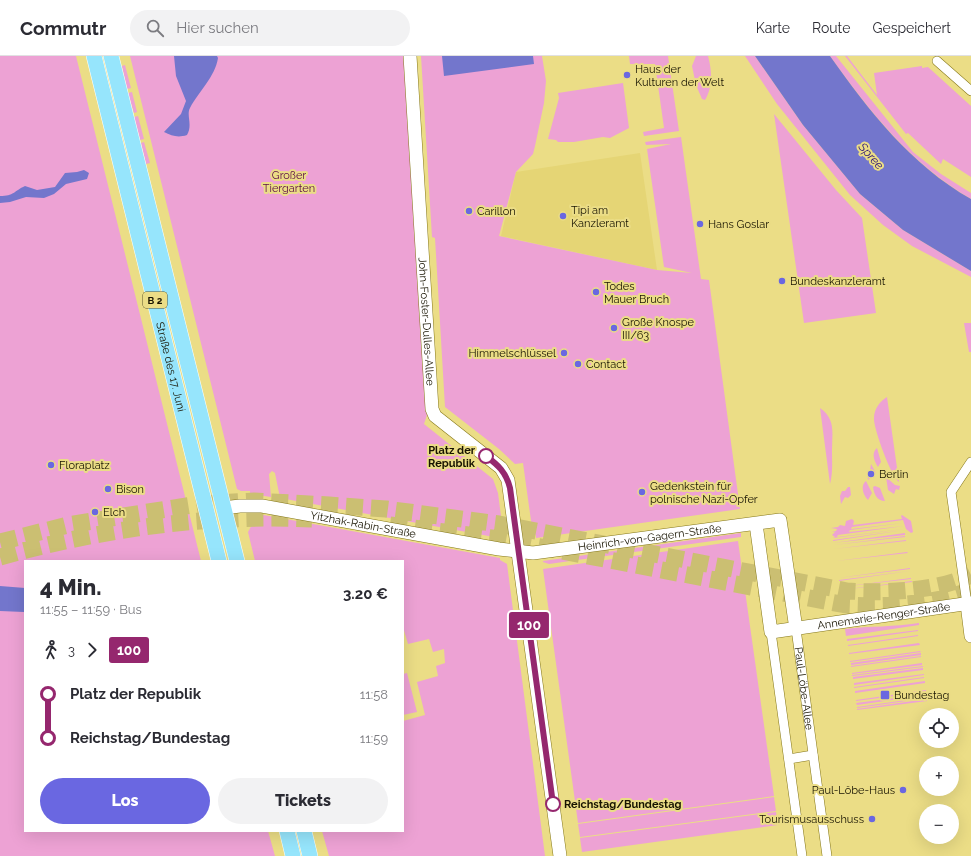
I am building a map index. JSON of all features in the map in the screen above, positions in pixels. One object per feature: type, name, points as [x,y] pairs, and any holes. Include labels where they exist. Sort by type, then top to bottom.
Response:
[{"type":"main road","name":"Straße des 17. Juni","points":[[94,56],[219,560]]},
{"type":"main road","name":"Straße des 17. Juni","points":[[111,56],[237,560]]},
{"type":"main road","points":[[287,832],[293,856]]},
{"type":"main road","points":[[304,832],[310,856]]},
{"type":"street","name":"John-Foster-Dulles-Allee","points":[[410,56],[432,409],[435,416],[501,468],[507,476],[519,552],[560,856]]},
{"type":"street","points":[[937,61],[971,90]]},
{"type":"street","points":[[971,462],[951,492],[969,604],[971,636]]},
{"type":"street","name":"Yitzhak-Rabin-Straße","points":[[207,511],[240,506],[262,506],[519,552]]},
{"type":"street","name":"Heinrich-von-Gagern-Straße","points":[[519,552],[534,554],[780,520]]},
{"type":"street","name":"Paul-Löbe-Allee","points":[[780,520],[827,856]]},
{"type":"street","points":[[756,524],[802,855]]},
{"type":"street","name":"Annemarie-Renger-Straße","points":[[771,632],[969,604]]},
{"type":"street","points":[[788,759],[813,755]]},
{"type":"shaded area","points":[[640,153],[657,270],[501,236],[516,172]]},
{"type":"green space","points":[[0,56],[76,56],[201,560],[24,560],[24,832],[268,832],[275,856],[0,856]]},
{"type":"green space","name":"Großer Tiergarten","points":[[130,56],[405,56],[427,415],[424,424],[493,479],[498,493],[503,532],[494,537],[280,498],[275,473],[272,471],[269,474],[271,497],[250,494],[250,491],[241,491],[237,489]]},
{"type":"green space","points":[[421,56],[542,56],[546,81],[544,103],[535,146],[533,154],[516,172],[499,236],[657,270],[692,273],[664,267],[647,149],[671,144],[646,145],[645,142],[681,137],[701,279],[709,280],[740,509],[536,538],[536,535],[533,535],[523,463],[515,464],[499,449],[445,407],[435,238],[432,237]]},
{"type":"green space","points":[[629,56],[668,56],[679,131],[644,136],[643,132],[664,128],[655,64],[630,64]]},
{"type":"green space","points":[[696,56],[708,56],[711,84],[705,100],[702,99],[696,85],[692,66]]},
{"type":"green space","points":[[745,56],[755,56],[803,125],[860,194],[903,230],[971,271],[971,277],[912,246],[883,225],[850,195],[777,104]]},
{"type":"green space","points":[[830,56],[836,56],[913,152],[941,174],[971,193],[971,199],[929,170],[893,135],[860,97]]},
{"type":"green space","points":[[845,56],[847,56],[877,95],[874,73],[922,66],[922,68],[928,67],[971,106],[971,177],[943,159],[941,164],[908,133],[906,134]]},
{"type":"green space","points":[[125,65],[131,88],[127,89],[122,66]]},
{"type":"green space","points":[[623,83],[629,128],[610,138],[603,137],[574,142],[558,142],[556,140],[548,139],[559,98],[558,93]]},
{"type":"green space","points":[[132,92],[137,112],[134,113],[128,93]]},
{"type":"green space","points":[[774,114],[836,190],[862,218],[876,313],[804,323]]},
{"type":"green space","points":[[138,116],[144,139],[140,140],[134,117]]},
{"type":"green space","points":[[144,142],[150,163],[146,164],[141,143]]},
{"type":"green space","points":[[964,323],[971,323],[971,352],[969,352]]},
{"type":"green space","points":[[887,397],[899,482],[887,462],[874,423],[876,408]]},
{"type":"green space","points":[[820,408],[829,417],[832,427],[832,475],[830,484]]},
{"type":"green space","points":[[877,448],[881,462],[878,467],[874,457],[874,452]]},
{"type":"green space","points":[[871,464],[876,473],[868,480],[867,472],[870,471]]},
{"type":"green space","points":[[886,477],[895,485],[900,486],[899,490],[896,489],[894,494],[888,490]]},
{"type":"green space","points":[[866,481],[872,493],[868,500],[863,490],[863,485]]},
{"type":"green space","points":[[875,486],[880,488],[885,501],[882,501],[876,497],[873,487]]},
{"type":"green space","points":[[848,487],[850,487],[851,495],[848,498],[845,497],[841,504],[840,496],[842,491],[845,491]]},
{"type":"green space","points":[[258,514],[500,558],[500,560],[507,564],[545,856],[329,856],[322,832],[404,832],[404,721],[425,715],[417,682],[438,676],[436,666],[445,663],[444,649],[433,652],[429,639],[408,644],[404,630],[404,560],[255,560],[248,532]]},
{"type":"green space","points":[[902,515],[911,521],[913,532],[911,533],[906,529],[903,520],[852,527],[851,529],[903,523],[850,530],[849,532],[904,526],[838,535],[837,537],[904,529],[833,538],[835,537],[832,535],[835,532],[832,532],[836,531],[837,529],[831,528],[838,527],[840,525],[845,526],[846,521],[852,519],[854,521],[853,525],[902,519]]},
{"type":"green space","points":[[904,530],[833,541],[833,540]]},
{"type":"green space","points":[[741,533],[741,537],[549,564],[543,562],[543,561]]},
{"type":"green space","points":[[905,533],[905,535],[833,543]]},
{"type":"green space","points":[[905,536],[905,537],[834,545]]},
{"type":"green space","points":[[906,540],[906,541],[834,549]]},
{"type":"green space","points":[[738,541],[774,796],[578,823],[543,569]]},
{"type":"green space","points":[[907,552],[908,553],[836,561]]},
{"type":"green space","points":[[910,568],[910,569],[838,578]]},
{"type":"green space","points":[[910,571],[839,581],[839,580]]},
{"type":"green space","points":[[911,578],[911,579],[840,587]]},
{"type":"green space","points":[[912,581],[912,582],[840,590]]},
{"type":"green space","points":[[919,623],[919,625],[846,636],[845,629],[900,625]]},
{"type":"green space","points":[[918,631],[847,641],[847,639]]},
{"type":"green space","points":[[918,636],[848,646],[848,645]]},
{"type":"green space","points":[[919,643],[920,645],[849,654],[849,653]]},
{"type":"green space","points":[[921,652],[850,662],[850,661]]},
{"type":"green space","points":[[921,653],[921,655],[851,665],[851,663]]},
{"type":"green space","points":[[921,657],[851,667],[851,666]]},
{"type":"green space","points":[[922,663],[922,665],[852,674],[852,673]]},
{"type":"green space","points":[[923,667],[852,676],[852,675]]},
{"type":"green space","points":[[923,668],[923,670],[853,679],[853,677]]},
{"type":"green space","points":[[407,673],[417,712],[404,715],[404,674]]},
{"type":"green space","points":[[924,675],[854,685],[854,683]]},
{"type":"green space","points":[[924,678],[854,688],[854,687]]},
{"type":"green space","points":[[925,681],[925,683],[855,693],[855,691]]},
{"type":"green space","points":[[926,690],[926,692],[856,701],[856,700]]},
{"type":"green space","points":[[927,695],[857,705],[856,703]]},
{"type":"green space","points":[[927,698],[857,708],[857,707]]},
{"type":"green space","points":[[927,699],[927,701],[857,710],[857,709]]},
{"type":"green space","points":[[774,797],[776,811],[580,837],[578,824]]},
{"type":"green space","points":[[776,812],[778,825],[582,852],[580,838]]},
{"type":"water","points":[[174,56],[217,56],[218,58],[214,71],[190,108],[189,131],[187,135],[181,136],[164,132],[181,114],[186,101],[176,76]]},
{"type":"water","points":[[442,56],[533,56],[534,64],[444,76]]},
{"type":"water","name":"Spree","points":[[755,56],[830,56],[860,97],[910,153],[929,170],[971,199],[971,271],[903,230],[860,194],[803,125]]},
{"type":"water","points":[[84,170],[89,173],[87,179],[66,184],[54,194],[44,198],[26,197],[10,202],[0,203],[0,196],[11,194],[25,186],[37,190],[55,187],[65,173]]},
{"type":"water","points":[[0,586],[24,588],[24,612],[0,611]]},
{"type":"tunnel","points":[[0,542],[68,525],[198,504],[254,501],[386,509],[499,524],[847,591],[877,592],[926,588],[957,581],[971,575]]},
{"type":"tunnel","points":[[0,557],[38,547],[115,531],[194,521],[273,518],[312,519]]},
{"type":"tunnel","points":[[390,525],[499,539],[846,605],[877,606],[909,604],[941,599],[971,590]]},
{"type":"bus line","name":"100","points":[[486,456],[501,468],[507,476],[510,488],[553,804]]},
{"type":"place","name":"Haus der Kulturen der Welt","points":[[627,75]]},
{"type":"place","name":"Carillon","points":[[469,211]]},
{"type":"place","name":"Tipi am Kanzleramt","points":[[563,216]]},
{"type":"place","name":"Hans Goslar","points":[[700,224]]},
{"type":"place","name":"Bundeskanzleramt","points":[[782,281]]},
{"type":"place","name":"Todes Mauer Bruch","points":[[596,292]]},
{"type":"place","name":"Große Knospe III/63","points":[[614,328]]},
{"type":"place","name":"Himmelschlüssel","points":[[564,353]]},
{"type":"place","name":"Contact","points":[[578,364]]},
{"type":"place","name":"Platz der Republik","points":[[486,456]]},
{"type":"place","name":"Floraplatz","points":[[51,465]]},
{"type":"place","name":"Berlin","points":[[871,474]]},
{"type":"place","name":"Bison","points":[[108,489]]},
{"type":"place","name":"Gedenkstein für polnische Nazi-Opfer","points":[[642,492]]},
{"type":"place","name":"Elch","points":[[95,512]]},
{"type":"place","name":"Bundestag","points":[[885,695]]},
{"type":"place","name":"Paul-Löbe-Haus","points":[[903,790]]},
{"type":"place","name":"Reichstag/Bundestag","points":[[553,804]]},
{"type":"place","name":"Tourismusausschuss","points":[[872,819]]}]
